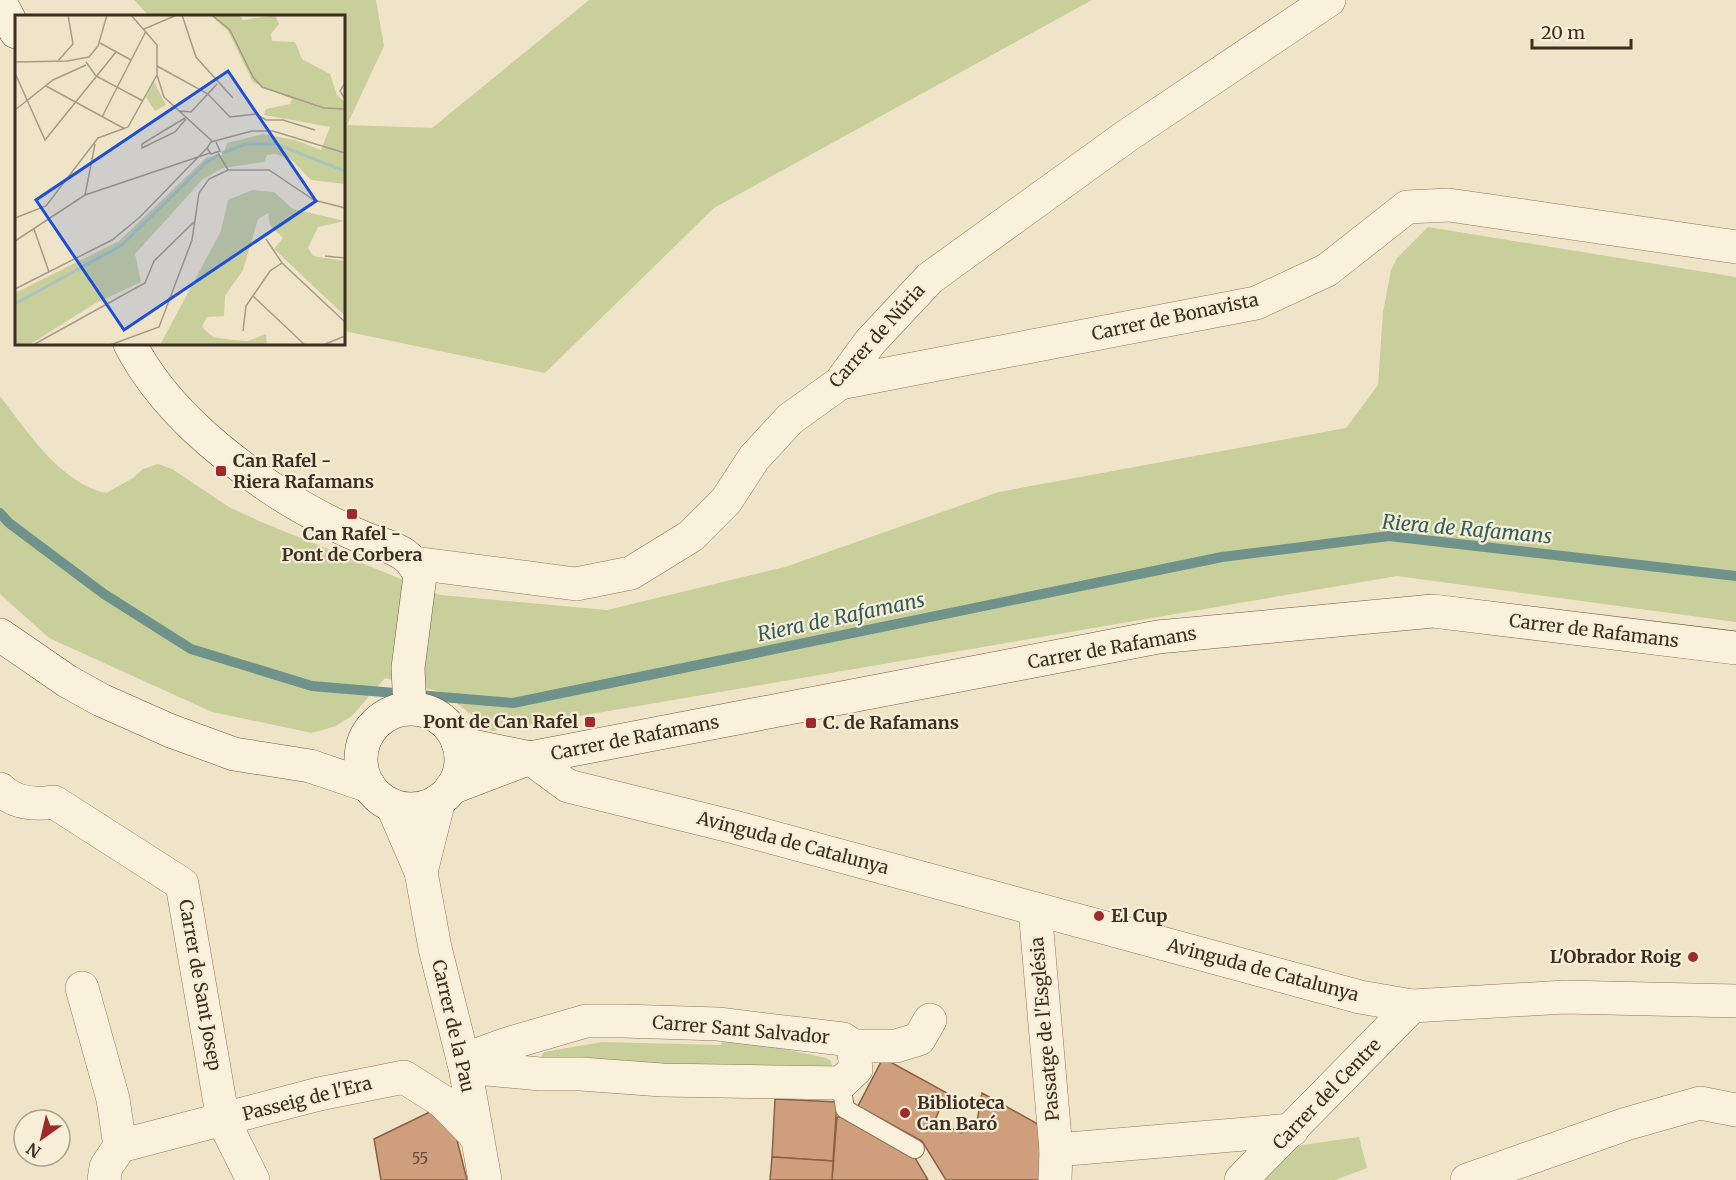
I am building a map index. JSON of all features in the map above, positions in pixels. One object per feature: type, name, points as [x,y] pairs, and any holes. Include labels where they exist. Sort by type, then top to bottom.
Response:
[{"type":"street","name":"Carrer de Núria","points":[[417,570],[576,584],[631,573],[691,536],[726,501],[754,458],[790,418],[840,383],[870,342],[930,278],[1128,135],[1329,0]]},
{"type":"street","points":[[0,2],[15,30]]},
{"type":"street","name":"Carrer de Bonavista","points":[[840,383],[1256,303],[1327,270],[1407,207],[1449,205],[1736,246]]},
{"type":"street","points":[[131,345],[158,388],[192,425],[230,458],[278,492],[330,523],[397,550],[417,570],[416,613],[408,668],[410,708]]},
{"type":"street","name":"Carrer de Rafamans","points":[[445,794],[530,758],[1158,637],[1433,611],[1736,648]]},
{"type":"street","points":[[0,635],[76,686],[171,731],[234,754],[310,766],[380,796],[416,808],[445,794],[461,767],[452,733],[429,712],[410,708],[391,713],[344,752],[310,766]]},
{"type":"street","points":[[371,730],[361,764],[380,796]]},
{"type":"street","name":"Carrer de Rafamans","points":[[452,733],[530,758]]},
{"type":"street","name":"Avinguda de Catalunya","points":[[530,758],[568,786],[735,827],[1360,997],[1412,1006],[1565,997],[1736,1001]]},
{"type":"street","name":"Carrer de Sant Josep","points":[[0,789],[22,802],[36,805],[54,802],[182,884],[223,1120],[253,1180]]},
{"type":"street","name":"Carrer de la Pau","points":[[421,872],[445,794]]},
{"type":"street","name":"Carrer de la Pau","points":[[380,796],[421,872],[435,948],[464,1064],[485,1180]]},
{"type":"street","name":"Passatge de l'Església","points":[[1035,909],[1056,1165],[1292,1130]]},
{"type":"street","points":[[81,988],[112,1099],[120,1146],[106,1167],[104,1180]]},
{"type":"street","name":"Carrer del Centre","points":[[1240,1180],[1292,1130],[1412,1006]]},
{"type":"street","points":[[853,1046],[896,1046],[919,1039],[930,1020]]},
{"type":"street","name":"Carrer Sant Salvador","points":[[464,1064],[507,1044],[586,1021],[718,1024],[810,1033],[843,1039],[853,1046],[857,1057],[856,1069],[841,1083]]},
{"type":"street","points":[[464,1064],[540,1074],[662,1080],[841,1083]]},
{"type":"street","name":"Passeig de l'Era","points":[[120,1146],[319,1094],[404,1077],[442,1101],[476,1136]]},
{"type":"street","points":[[1467,1180],[1626,1124],[1700,1103],[1736,1110]]},
{"type":"lane","points":[[841,1083],[845,1108],[915,1149]]},
{"type":"green space","points":[[134,0],[376,0],[384,46],[347,125],[432,128],[589,0],[1092,0],[714,208],[545,373],[345,331],[345,15],[148,15]]},
{"type":"green space","points":[[1428,227],[1736,277],[1736,622],[1397,576],[492,731],[444,693],[385,678],[352,716],[336,726],[312,733],[212,712],[49,638],[0,594],[0,396],[33,439],[59,467],[74,479],[106,493],[133,478],[143,469],[158,464],[172,469],[229,507],[259,521],[440,595],[607,610],[785,567],[999,492],[1346,428],[1378,385],[1383,312],[1391,270],[1397,258]]},
{"type":"green space","points":[[602,1042],[721,1045],[722,1042],[770,1046],[826,1058],[831,1061],[833,1070],[822,1074],[540,1058],[544,1052]]},
{"type":"green space","points":[[1359,1137],[1367,1168],[1335,1180],[1261,1180],[1295,1146]]},
{"type":"building","name":"Biblioteca Can Baró","points":[[883,1058],[947,1093],[935,1120],[961,1133],[976,1127],[982,1093],[1043,1127],[1046,1180],[946,1180],[922,1141],[858,1106]]},
{"type":"building","points":[[775,1099],[837,1102],[833,1161],[772,1157]]},
{"type":"building","points":[[434,1110],[454,1128],[467,1180],[381,1180],[374,1139]]},
{"type":"building","points":[[837,1117],[845,1117],[914,1156],[928,1180],[832,1180]]},
{"type":"building","points":[[772,1157],[833,1161],[832,1180],[770,1180]]},
{"type":"waterway","name":"Riera de Rafamans","points":[[0,513],[9,523],[104,594],[191,649],[312,686],[513,703],[1222,557],[1389,536],[1736,576]]},
{"type":"place","name":"Can Rafel - Riera Rafamans","points":[[221,471]]},
{"type":"place","name":"Can Rafel - Pont de Corbera","points":[[352,514]]},
{"type":"place","name":"Pont de Can Rafel","points":[[590,722]]},
{"type":"place","name":"C. de Rafamans","points":[[811,723]]},
{"type":"place","name":"El Cup","points":[[1099,916]]},
{"type":"place","name":"L'Obrador Roig","points":[[1693,957]]},
{"type":"place","name":"Biblioteca Can Baró","points":[[905,1113]]}]
